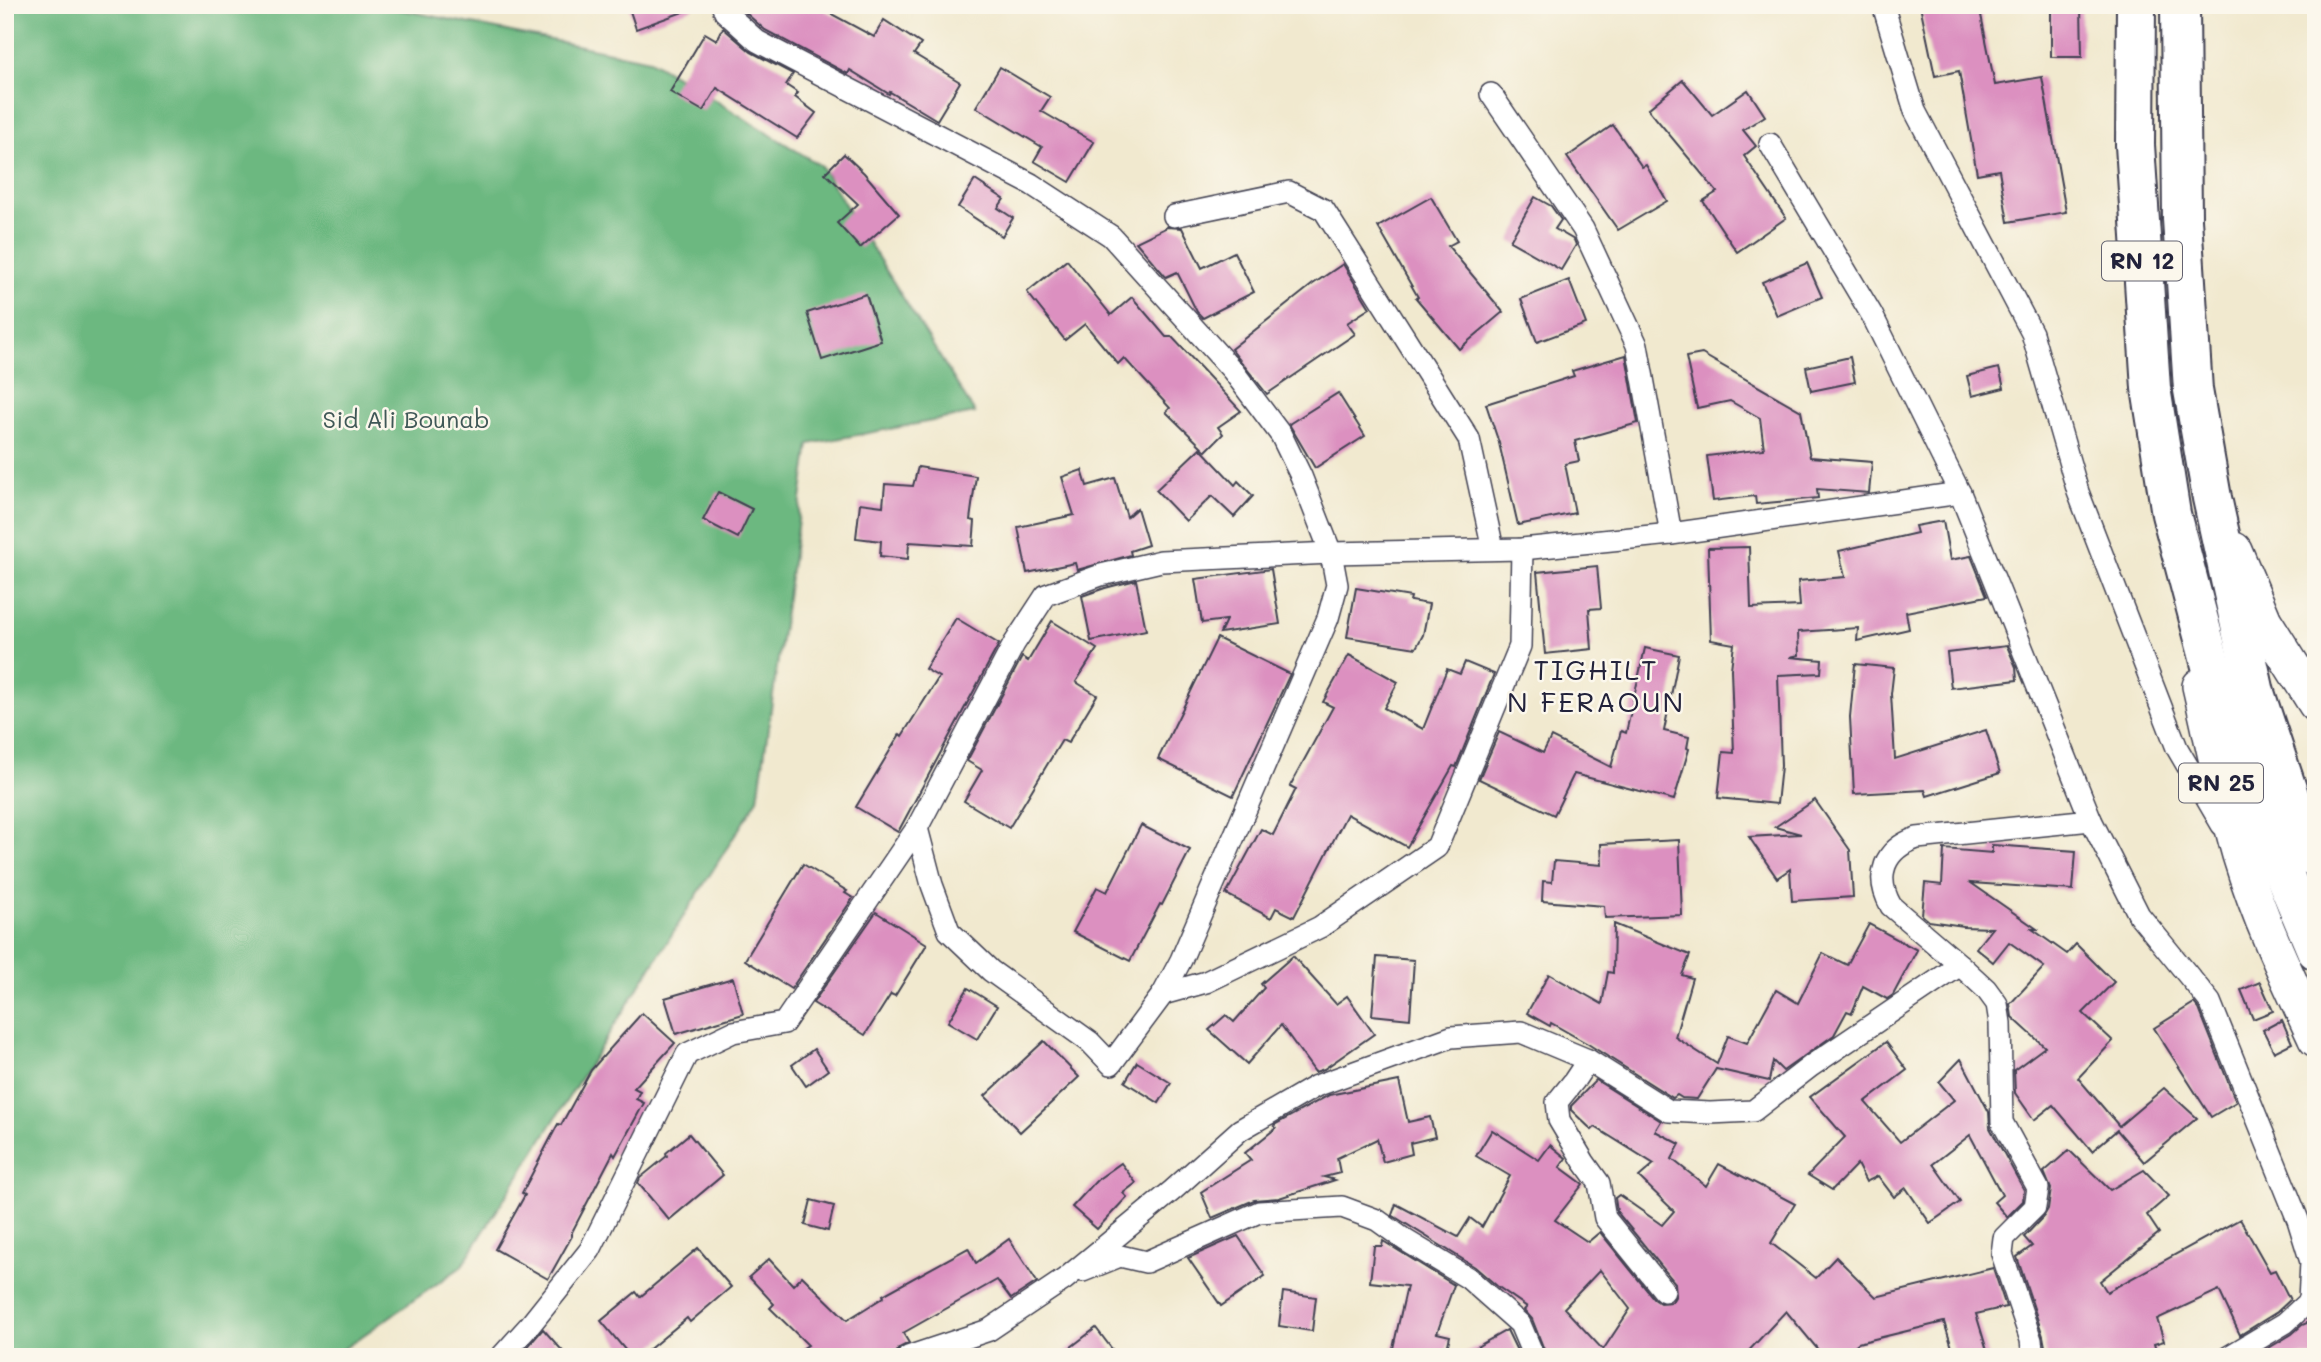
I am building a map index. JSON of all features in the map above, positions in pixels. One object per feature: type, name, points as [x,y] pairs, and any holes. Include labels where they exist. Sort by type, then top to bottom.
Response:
[{"type":"highway","name":"RN 12","points":[[2136,5],[2135,145],[2151,388],[2171,514]]},
{"type":"highway","name":"RN 12","points":[[2180,5],[2182,219],[2193,390],[2212,498]]},
{"type":"highway","points":[[2212,498],[2255,693],[2295,813],[2316,858]]},
{"type":"highway","points":[[2171,514],[2224,715],[2252,798],[2316,950]]},
{"type":"main road","points":[[2212,498],[2264,621],[2316,704]]},
{"type":"main road","name":"RN 25","points":[[2171,514],[2178,600],[2241,857],[2279,959],[2316,1039]]},
{"type":"street","points":[[722,5],[725,12],[757,41],[1031,184],[1111,236],[1233,371],[1282,435],[1331,553],[1337,585],[1328,618],[1181,960],[1164,994],[1111,1064],[1090,1042],[991,971],[949,931],[932,885],[917,828]]},
{"type":"street","points":[[1883,5],[1915,111],[2032,333],[2078,492],[2177,748],[2241,857]]},
{"type":"street","points":[[1491,93],[1583,229],[1637,345],[1671,534]]},
{"type":"street","points":[[1770,144],[1872,315],[1960,493],[2091,820],[2139,915],[2210,1002],[2298,1220],[2311,1262],[2309,1301],[2285,1323],[2228,1357]]},
{"type":"street","points":[[1174,216],[1289,192],[1324,210],[1469,439],[1493,549]]},
{"type":"street","points":[[501,1357],[590,1250],[687,1054],[733,1032],[784,1023],[917,828],[1014,643],[1046,595],[1101,575],[1161,561],[1331,553],[1522,549],[1671,534],[1960,493]]},
{"type":"street","points":[[1164,994],[1206,982],[1320,927],[1437,847],[1520,646],[1522,549]]},
{"type":"street","points":[[2033,1357],[2031,1340],[2002,1254],[2004,1238],[2035,1207],[2038,1188],[2002,1122],[2000,1023],[1997,1004],[1986,989],[1891,906],[1885,895],[1883,871],[1895,849],[1917,838],[2091,820]]},
{"type":"street","points":[[908,1357],[989,1330],[1065,1279],[1173,1190],[1240,1130],[1316,1086],[1451,1037],[1521,1032],[1588,1060],[1669,1111],[1753,1111],[1811,1066],[1960,965]]},
{"type":"street","points":[[1588,1060],[1557,1102],[1559,1120],[1599,1183],[1605,1218],[1664,1290]]},
{"type":"street","points":[[1065,1279],[1120,1256],[1146,1262],[1259,1212],[1342,1207],[1377,1220],[1468,1278],[1520,1324],[1534,1357]]},
{"type":"green space","name":"Sid Ali Bounab","points":[[5,5],[378,5],[650,60],[821,166],[975,413],[809,444],[758,799],[461,1267],[332,1357],[5,1357]]},
{"type":"building","points":[[628,5],[694,5],[694,8],[636,29]]},
{"type":"building","points":[[737,5],[815,5],[874,37],[884,20],[921,44],[914,54],[960,82],[937,120],[850,70],[848,74],[765,30]]},
{"type":"building","points":[[1920,5],[1979,5],[1995,85],[2042,77],[2066,212],[2008,222],[1999,170],[1977,174],[1959,71],[1935,76]]},
{"type":"building","points":[[2051,5],[2081,5],[2082,57],[2051,57]]},
{"type":"building","points":[[723,28],[751,52],[793,74],[786,85],[798,93],[795,97],[816,113],[797,138],[717,88],[703,111],[670,92],[705,33],[717,40]]},
{"type":"building","points":[[1000,67],[1050,97],[1041,111],[1094,142],[1070,182],[1034,161],[1042,147],[976,107]]},
{"type":"building","points":[[1683,80],[1712,115],[1748,90],[1765,116],[1743,130],[1756,146],[1744,156],[1786,218],[1737,252],[1703,201],[1717,192],[1648,109]]},
{"type":"building","points":[[1613,125],[1642,167],[1646,165],[1667,201],[1618,230],[1567,157]]},
{"type":"building","points":[[844,154],[899,214],[860,248],[837,223],[858,204],[825,173]]},
{"type":"building","points":[[975,180],[1004,199],[998,208],[1013,218],[1002,236],[958,207]]},
{"type":"building","points":[[1431,197],[1457,241],[1448,246],[1503,312],[1459,349],[1416,298],[1418,297],[1378,227]]},
{"type":"building","points":[[1535,197],[1551,206],[1561,220],[1555,229],[1574,240],[1576,245],[1561,270],[1510,241]]},
{"type":"building","points":[[1167,227],[1182,228],[1202,268],[1234,252],[1254,292],[1203,318],[1197,312],[1177,272],[1166,277],[1136,242]]},
{"type":"building","points":[[1067,260],[1111,315],[1132,297],[1166,337],[1172,337],[1241,411],[1218,427],[1223,434],[1206,451],[1166,412],[1170,408],[1124,358],[1118,364],[1085,324],[1065,340],[1027,292]]},
{"type":"building","points":[[1807,263],[1822,297],[1777,316],[1762,282]]},
{"type":"building","points":[[1343,264],[1370,308],[1347,323],[1355,334],[1267,394],[1231,349],[1313,284]]},
{"type":"building","points":[[1569,280],[1586,324],[1537,342],[1521,299]]},
{"type":"building","points":[[866,294],[881,341],[822,360],[807,313]]},
{"type":"building","points":[[1702,354],[1801,411],[1810,457],[1872,462],[1869,493],[1817,489],[1818,498],[1756,504],[1755,496],[1713,501],[1707,456],[1764,449],[1760,418],[1730,401],[1697,408],[1686,357]]},
{"type":"building","points":[[1626,355],[1638,423],[1575,441],[1579,461],[1565,464],[1575,513],[1518,525],[1499,443],[1486,404],[1574,376],[1572,371]]},
{"type":"building","points":[[1850,357],[1855,382],[1811,391],[1806,367]]},
{"type":"building","points":[[1999,368],[2004,388],[1972,396],[1967,376]]},
{"type":"building","points":[[1338,393],[1365,436],[1315,468],[1289,424]]},
{"type":"building","points":[[1200,448],[1235,485],[1238,481],[1253,496],[1234,517],[1212,496],[1186,521],[1156,490]]},
{"type":"building","points":[[918,467],[976,476],[970,520],[975,521],[973,546],[909,542],[908,559],[880,556],[881,541],[856,538],[860,503],[883,506],[885,484],[913,486]]},
{"type":"building","points":[[1082,470],[1087,486],[1115,478],[1127,517],[1137,508],[1148,545],[1130,551],[1131,555],[1077,570],[1075,563],[1027,573],[1018,527],[1074,515],[1062,477]]},
{"type":"building","points":[[718,492],[752,509],[738,538],[703,520]]},
{"type":"building","points":[[1943,521],[1950,560],[1971,556],[1987,596],[1906,612],[1909,629],[1857,641],[1858,628],[1798,632],[1799,655],[1790,657],[1822,660],[1821,673],[1778,675],[1781,766],[1777,804],[1718,798],[1723,752],[1734,753],[1731,669],[1734,644],[1711,640],[1708,548],[1749,547],[1751,608],[1800,606],[1798,581],[1845,577],[1839,551],[1917,533],[1915,526]]},
{"type":"building","points":[[1597,566],[1601,608],[1589,609],[1592,649],[1545,654],[1537,572]]},
{"type":"building","points":[[1271,569],[1280,624],[1220,633],[1226,620],[1202,623],[1195,579]]},
{"type":"building","points":[[1136,580],[1146,630],[1091,641],[1082,596]]},
{"type":"building","points":[[1356,588],[1411,597],[1410,601],[1429,604],[1423,635],[1416,648],[1347,637]]},
{"type":"building","points":[[956,618],[999,644],[898,832],[856,807],[900,734],[902,736],[939,677],[925,669]]},
{"type":"building","points":[[1052,621],[1097,649],[1076,682],[1097,695],[1068,743],[1062,740],[1009,828],[964,801],[982,770],[967,761],[1022,657],[1028,661]]},
{"type":"building","points":[[1217,638],[1290,674],[1233,796],[1158,759]]},
{"type":"building","points":[[2007,646],[2016,667],[2017,680],[1951,688],[1947,653]]},
{"type":"building","points":[[1645,648],[1679,655],[1664,731],[1689,737],[1689,749],[1674,800],[1574,774],[1554,815],[1479,779],[1499,732],[1543,753],[1551,737],[1611,767],[1621,731],[1626,733]]},
{"type":"building","points":[[1349,655],[1398,682],[1384,708],[1423,729],[1447,669],[1460,674],[1465,662],[1494,674],[1456,767],[1453,766],[1407,847],[1347,814],[1294,917],[1276,908],[1271,918],[1226,894],[1261,829],[1273,835],[1296,789],[1290,786],[1333,707],[1323,702]]},
{"type":"building","points":[[1855,664],[1894,668],[1891,694],[1895,759],[1986,730],[2000,773],[1927,796],[1925,790],[1854,794],[1850,717]]},
{"type":"building","points":[[1815,800],[1850,850],[1853,897],[1792,901],[1790,869],[1777,878],[1749,837],[1801,834],[1775,827]]},
{"type":"building","points":[[1141,825],[1190,850],[1130,961],[1073,932],[1097,887],[1107,892]]},
{"type":"building","points":[[1679,840],[1682,915],[1605,918],[1604,906],[1542,901],[1543,881],[1552,882],[1554,861],[1602,865],[1601,844]]},
{"type":"building","points":[[1992,845],[2076,851],[2073,890],[1971,883],[2037,929],[2032,929],[2067,954],[2076,944],[2114,982],[2083,1013],[2113,1041],[2078,1078],[2119,1126],[2164,1088],[2197,1118],[2144,1162],[2117,1130],[2092,1151],[2053,1105],[2034,1120],[2015,1093],[2014,1070],[2045,1047],[2012,1017],[2010,1004],[2044,967],[2009,942],[1993,962],[1976,948],[1992,928],[1929,921],[1922,915],[1925,883],[1942,885],[1944,849],[1992,853]]},
{"type":"building","points":[[803,864],[847,891],[845,893],[853,898],[791,989],[745,960]]},
{"type":"building","points":[[876,912],[927,944],[895,996],[891,994],[865,1035],[813,1003]]},
{"type":"building","points":[[1614,924],[1690,955],[1682,975],[1692,978],[1675,1037],[1717,1064],[1728,1036],[1747,1043],[1776,990],[1798,1003],[1823,953],[1847,965],[1869,924],[1917,950],[1893,995],[1887,999],[1863,986],[1852,1013],[1847,1011],[1834,1035],[1783,1071],[1773,1061],[1769,1081],[1716,1069],[1697,1099],[1677,1095],[1673,1098],[1588,1044],[1527,1013],[1549,974],[1602,1004],[1608,972],[1613,973]]},
{"type":"building","points":[[1293,956],[1336,1004],[1347,996],[1374,1034],[1324,1069],[1315,1072],[1281,1025],[1247,1064],[1209,1030],[1226,1015],[1234,1022],[1264,988],[1261,984]]},
{"type":"building","points":[[1377,957],[1414,960],[1410,1019],[1372,1015]]},
{"type":"building","points":[[733,978],[743,1014],[676,1034],[665,998]]},
{"type":"building","points":[[2260,982],[2273,1011],[2253,1019],[2241,990]]},
{"type":"building","points":[[968,988],[997,1006],[977,1039],[948,1022]]},
{"type":"building","points":[[2194,1003],[2199,1009],[2236,1102],[2211,1117],[2154,1028]]},
{"type":"building","points":[[642,1013],[675,1043],[634,1088],[640,1091],[636,1099],[644,1103],[615,1156],[613,1153],[548,1279],[495,1249],[525,1195],[522,1193],[558,1124],[561,1125],[591,1070]]},
{"type":"building","points":[[2282,1020],[2292,1043],[2274,1052],[2263,1030]]},
{"type":"building","points":[[1044,1041],[1079,1077],[1020,1132],[985,1096]]},
{"type":"building","points":[[1886,1042],[1907,1070],[1865,1102],[1900,1142],[1954,1100],[1939,1082],[1961,1059],[1989,1112],[1990,1128],[2024,1190],[2023,1201],[2007,1217],[1994,1202],[2002,1195],[1970,1135],[1933,1164],[1960,1202],[1930,1223],[1906,1188],[1894,1197],[1878,1176],[1866,1182],[1857,1164],[1832,1190],[1808,1175],[1845,1137],[1810,1097]]},
{"type":"building","points":[[814,1049],[828,1070],[806,1086],[792,1065]]},
{"type":"building","points":[[1137,1062],[1171,1083],[1159,1103],[1125,1082]]},
{"type":"building","points":[[1596,1080],[1661,1121],[1655,1131],[1680,1144],[1672,1159],[1706,1186],[1719,1164],[1795,1204],[1771,1243],[1816,1278],[1836,1257],[1876,1297],[1993,1268],[2006,1307],[1976,1314],[1989,1357],[1955,1357],[1944,1322],[1858,1343],[1842,1357],[1824,1357],[1786,1311],[1743,1357],[1547,1357],[1532,1319],[1524,1310],[1527,1307],[1475,1267],[1392,1215],[1396,1204],[1458,1237],[1470,1218],[1482,1227],[1510,1176],[1476,1156],[1492,1130],[1539,1160],[1550,1145],[1566,1158],[1560,1167],[1583,1184],[1555,1220],[1588,1242],[1600,1232],[1654,1299],[1660,1303],[1672,1302],[1676,1295],[1675,1283],[1617,1212],[1615,1198],[1619,1195],[1662,1225],[1674,1211],[1639,1177],[1654,1164],[1595,1127],[1592,1130],[1571,1110],[1571,1106]],"holes":[[[1600,1270],[1630,1309],[1603,1350],[1564,1308]]]},
{"type":"building","points":[[1399,1081],[1408,1122],[1430,1117],[1435,1137],[1410,1143],[1412,1154],[1383,1162],[1377,1139],[1337,1158],[1340,1173],[1324,1177],[1335,1180],[1279,1198],[1254,1200],[1212,1218],[1201,1192],[1251,1160],[1245,1153],[1276,1128],[1274,1125],[1329,1095]]},
{"type":"building","points":[[689,1134],[723,1175],[669,1220],[638,1183],[640,1178],[667,1156],[666,1153]]},
{"type":"building","points":[[2069,1150],[2110,1190],[2144,1170],[2169,1196],[2147,1215],[2159,1233],[2100,1281],[2107,1292],[2240,1219],[2270,1272],[2275,1270],[2290,1300],[2277,1312],[2240,1335],[2219,1290],[2157,1319],[2164,1341],[2154,1344],[2158,1357],[2047,1357],[2043,1336],[2017,1257],[2032,1246],[2024,1237],[2048,1209],[2051,1189],[2044,1172]]},
{"type":"building","points":[[1121,1163],[1136,1183],[1123,1193],[1127,1197],[1097,1229],[1072,1207],[1097,1180]]},
{"type":"building","points":[[811,1200],[834,1206],[828,1231],[805,1225]]},
{"type":"building","points":[[1238,1236],[1265,1276],[1221,1306],[1188,1258]]},
{"type":"building","points":[[1009,1239],[1037,1282],[1011,1299],[997,1280],[903,1333],[909,1343],[899,1348],[894,1357],[789,1357],[808,1345],[770,1308],[774,1304],[749,1277],[769,1259],[793,1285],[802,1276],[847,1320],[884,1297],[883,1295],[968,1248],[976,1263]]},
{"type":"building","points":[[1383,1241],[1454,1285],[1437,1333],[1450,1336],[1445,1357],[1391,1357],[1407,1286],[1370,1282],[1374,1246],[1382,1246]]},
{"type":"building","points":[[698,1248],[731,1287],[690,1322],[687,1318],[640,1357],[631,1357],[601,1321],[636,1292],[640,1297]]},
{"type":"building","points":[[1283,1292],[1316,1297],[1312,1331],[1279,1326]]},
{"type":"building","points":[[2316,1319],[2316,1357],[2254,1357],[2302,1325]]},
{"type":"building","points":[[1096,1328],[1118,1357],[1058,1357]]},
{"type":"building","points":[[543,1329],[568,1357],[519,1357]]},
{"type":"building","points":[[1507,1330],[1520,1357],[1459,1357]]},
{"type":"district","name":"TIGHILT N FERAOUN","points":[[1596,686]]}]
